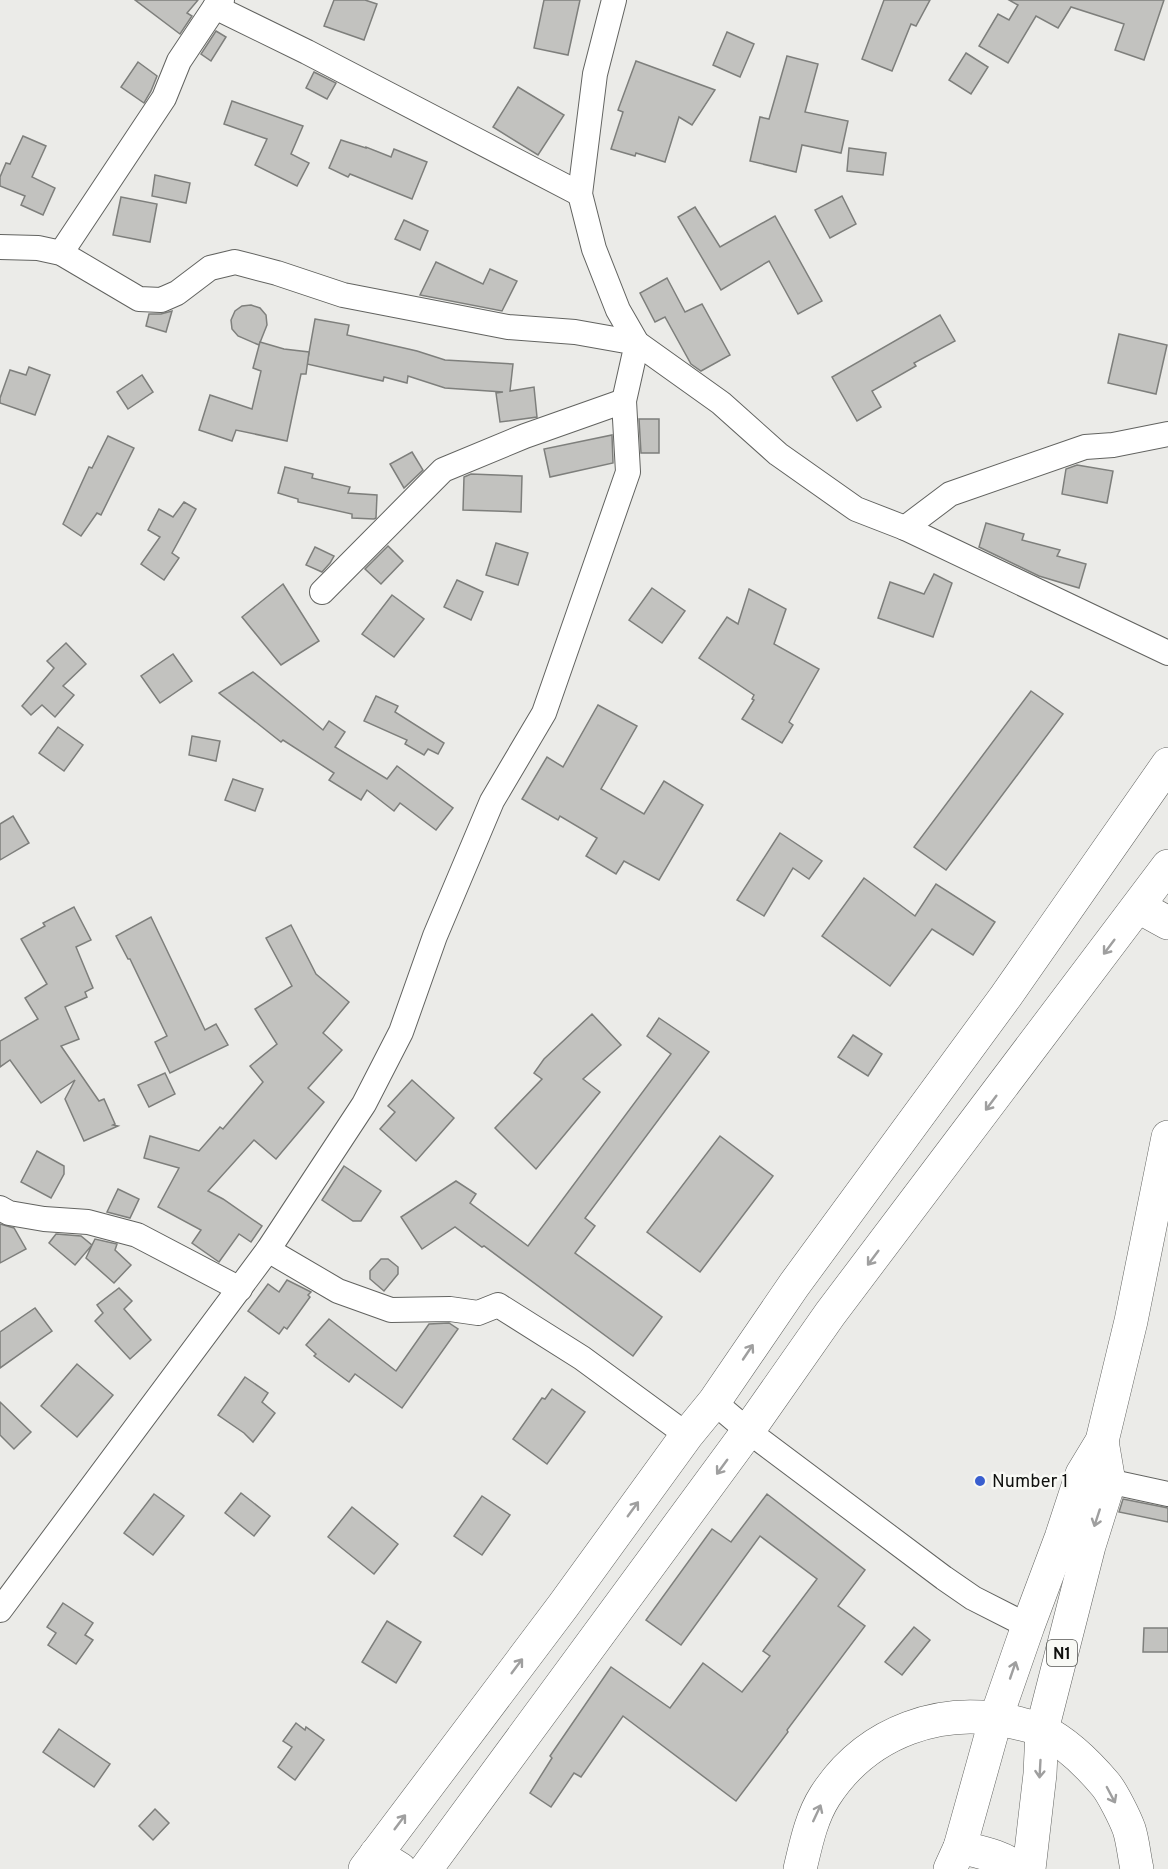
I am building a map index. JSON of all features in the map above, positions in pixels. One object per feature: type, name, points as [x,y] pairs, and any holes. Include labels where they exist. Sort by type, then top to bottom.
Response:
[{"type":"main road","points":[[381,1864],[562,1606],[687,1435],[714,1402],[794,1285],[1006,996],[1168,764]]},
{"type":"main road","points":[[426,1869],[602,1632],[831,1314],[1168,866]]},
{"type":"main road","points":[[1139,907],[1168,923]]},
{"type":"main road","name":"N1","points":[[1029,1869],[1040,1774],[1042,1730],[1089,1546],[1095,1478],[1102,1441],[1131,1321],[1167,1143]]},
{"type":"main road","points":[[794,1285],[831,1314]]},
{"type":"main road","name":"N1","points":[[1018,1869],[1013,1864],[989,1854],[955,1858],[996,1718],[1028,1626],[1061,1538],[1095,1478]]},
{"type":"main road","points":[[562,1606],[602,1632]]},
{"type":"main road","points":[[800,1869],[808,1831],[825,1797],[849,1766],[879,1742],[914,1725],[951,1717],[996,1718],[1042,1730],[1074,1751],[1107,1786],[1129,1828],[1137,1869]]},
{"type":"street","points":[[614,0],[595,74],[580,194],[594,249],[618,310],[637,343],[721,403],[778,454],[856,509],[905,528],[1168,653]]},
{"type":"street","points":[[61,253],[164,98],[179,61],[219,4],[580,194]]},
{"type":"street","points":[[0,247],[38,248],[61,253],[139,299],[161,300],[177,293],[210,268],[235,262],[343,295],[508,327],[575,332],[637,343]]},
{"type":"street","points":[[0,1610],[268,1250],[364,1104],[401,1032],[435,936],[492,801],[544,713],[628,472],[624,401],[637,343]]},
{"type":"street","points":[[322,592],[443,470],[525,436],[624,401]]},
{"type":"street","points":[[905,528],[950,494],[1085,447],[1113,445],[1168,434]]},
{"type":"street","points":[[0,1208],[9,1213],[44,1219],[88,1222],[137,1235],[240,1289]]},
{"type":"street","points":[[268,1250],[338,1291],[392,1310],[450,1309],[478,1313],[498,1305],[582,1358],[687,1435]]},
{"type":"street","points":[[714,1402],[748,1431],[974,1598],[1028,1626]]},
{"type":"street","points":[[1095,1478],[1168,1494]]},
{"type":"building","points":[[135,0],[198,0],[187,13],[192,16],[180,34]]},
{"type":"building","points":[[334,0],[365,0],[377,4],[364,40],[324,26]]},
{"type":"building","points":[[544,0],[580,0],[568,55],[534,48]]},
{"type":"building","points":[[884,0],[930,0],[916,26],[911,24],[892,71],[862,59]]},
{"type":"building","points":[[1009,0],[1164,0],[1144,60],[1115,50],[1124,24],[1071,7],[1058,28],[1036,16],[1008,63],[979,46],[998,14],[1009,20],[1018,5]]},
{"type":"building","points":[[216,31],[226,37],[211,61],[201,54]]},
{"type":"building","points":[[727,32],[754,44],[740,77],[713,65]]},
{"type":"building","points":[[966,53],[988,67],[971,94],[949,80]]},
{"type":"building","points":[[787,56],[818,64],[805,112],[848,121],[841,153],[802,145],[796,172],[750,161],[760,117],[769,119]]},
{"type":"building","points":[[636,61],[715,90],[692,125],[679,117],[665,162],[636,153],[635,156],[611,149],[623,112],[618,110]]},
{"type":"building","points":[[138,62],[157,76],[144,103],[121,87]]},
{"type":"building","points":[[314,72],[336,83],[327,99],[306,88]]},
{"type":"building","points":[[518,87],[564,115],[538,155],[493,127]]},
{"type":"building","points":[[232,101],[303,126],[291,154],[309,163],[297,186],[255,165],[267,139],[224,124]]},
{"type":"building","points":[[23,136],[46,146],[32,177],[55,188],[43,215],[21,205],[25,196],[0,186],[0,177],[6,163],[10,164]]},
{"type":"building","points":[[341,140],[391,157],[394,149],[427,162],[412,199],[329,168]]},
{"type":"building","points":[[849,148],[886,153],[883,175],[847,171]]},
{"type":"building","points":[[155,175],[190,183],[186,203],[152,196]]},
{"type":"building","points":[[842,196],[856,224],[830,238],[815,210]]},
{"type":"building","points":[[121,197],[157,204],[150,242],[113,235]]},
{"type":"building","points":[[695,207],[720,247],[775,216],[822,301],[798,314],[769,261],[721,290],[678,217]]},
{"type":"building","points":[[404,220],[428,231],[420,250],[395,239]]},
{"type":"building","points":[[436,262],[483,284],[490,269],[517,281],[502,311],[420,295]]},
{"type":"building","points":[[667,278],[685,312],[702,304],[730,355],[701,371],[691,364],[665,317],[655,322],[640,293]]},
{"type":"building","points":[[251,305],[260,308],[266,315],[267,325],[259,345],[238,336],[232,329],[231,320],[235,311],[242,306]]},
{"type":"building","points":[[172,311],[166,332],[146,326],[149,314]]},
{"type":"building","points":[[940,315],[955,341],[914,363],[916,366],[872,391],[881,407],[857,421],[832,377]]},
{"type":"building","points":[[315,319],[349,325],[347,335],[445,360],[513,364],[510,391],[534,387],[537,417],[500,422],[496,393],[503,392],[445,388],[408,376],[407,383],[384,377],[383,381],[307,364]]},
{"type":"building","points":[[1119,334],[1167,345],[1156,394],[1108,383]]},
{"type":"building","points":[[260,342],[284,349],[309,352],[306,374],[301,374],[287,441],[236,430],[232,441],[199,430],[210,395],[252,409],[261,371],[253,368]]},
{"type":"building","points":[[29,367],[50,375],[35,415],[0,403],[10,370],[26,375]]},
{"type":"building","points":[[142,375],[153,392],[128,409],[117,392]]},
{"type":"building","points":[[639,419],[659,419],[659,453],[641,453]]},
{"type":"building","points":[[612,435],[613,463],[550,477],[544,449]]},
{"type":"building","points":[[108,436],[134,448],[101,515],[97,513],[81,536],[63,524],[89,467],[92,468]]},
{"type":"building","points":[[412,452],[423,470],[404,488],[390,464]]},
{"type":"building","points":[[1077,465],[1113,471],[1107,503],[1062,494],[1066,469]]},
{"type":"building","points":[[285,467],[313,474],[312,478],[350,487],[348,493],[377,495],[376,518],[352,518],[352,514],[298,502],[298,499],[278,493]]},
{"type":"building","points":[[471,474],[522,476],[521,512],[463,510],[464,477]]},
{"type":"building","points":[[184,502],[196,509],[172,553],[179,558],[164,580],[141,564],[160,537],[148,530],[159,509],[173,517]]},
{"type":"building","points":[[986,523],[1024,534],[1022,540],[1060,550],[1057,556],[1086,564],[1079,588],[1039,576],[979,547]]},
{"type":"building","points":[[496,543],[528,553],[518,585],[486,575]]},
{"type":"building","points":[[388,546],[403,561],[381,584],[365,569]]},
{"type":"building","points":[[315,547],[334,556],[322,572],[306,565]]},
{"type":"building","points":[[934,574],[952,583],[933,637],[878,618],[890,582],[924,594]]},
{"type":"building","points":[[457,580],[483,592],[471,620],[444,607]]},
{"type":"building","points":[[283,584],[319,641],[281,665],[242,617]]},
{"type":"building","points":[[652,588],[685,611],[662,643],[629,620]]},
{"type":"building","points":[[749,589],[786,609],[774,644],[819,669],[789,722],[793,725],[782,743],[742,719],[754,700],[752,699],[754,695],[699,658],[727,617],[738,624]]},
{"type":"building","points":[[392,595],[424,619],[394,657],[362,634]]},
{"type":"building","points":[[66,643],[86,664],[63,686],[74,695],[55,717],[42,705],[31,715],[22,706],[54,668],[47,661]]},
{"type":"building","points":[[173,654],[192,681],[160,703],[141,676]]},
{"type":"building","points":[[253,672],[323,730],[329,721],[345,732],[335,747],[387,779],[397,766],[453,808],[436,830],[400,803],[394,811],[367,790],[361,800],[329,780],[334,773],[283,740],[281,742],[219,693]]},
{"type":"building","points":[[1031,691],[1063,714],[946,870],[914,847]]},
{"type":"building","points":[[376,696],[398,706],[395,712],[444,743],[438,754],[428,749],[424,755],[405,744],[407,740],[364,721]]},
{"type":"building","points":[[598,705],[637,726],[601,789],[644,814],[664,781],[703,805],[659,880],[624,861],[616,874],[586,856],[597,838],[560,816],[558,820],[522,799],[547,757],[563,767]]},
{"type":"building","points":[[58,727],[83,745],[64,771],[39,753]]},
{"type":"building","points":[[192,736],[220,741],[216,761],[189,755]]},
{"type":"building","points":[[233,779],[263,789],[255,811],[225,800]]},
{"type":"building","points":[[13,816],[29,843],[0,860],[0,824]]},
{"type":"building","points":[[780,833],[822,861],[809,879],[793,868],[764,916],[737,900]]},
{"type":"building","points":[[864,878],[915,916],[936,884],[995,922],[973,955],[932,929],[890,986],[822,936]]},
{"type":"building","points":[[74,907],[91,940],[76,947],[93,988],[85,992],[87,997],[65,1007],[79,1039],[61,1046],[99,1101],[104,1099],[115,1124],[113,1125],[118,1126],[84,1141],[65,1099],[75,1080],[41,1103],[10,1060],[0,1067],[0,1041],[38,1019],[25,998],[47,984],[21,939],[45,926],[43,923]]},
{"type":"building","points":[[151,917],[205,1030],[216,1024],[228,1045],[170,1073],[155,1042],[167,1036],[130,959],[116,936]]},
{"type":"building","points":[[291,925],[316,974],[349,1002],[323,1033],[342,1050],[308,1088],[324,1102],[276,1159],[254,1140],[208,1191],[262,1226],[251,1242],[239,1234],[219,1262],[192,1243],[201,1230],[158,1207],[179,1168],[144,1158],[150,1136],[199,1151],[220,1127],[223,1129],[263,1082],[250,1066],[277,1044],[255,1009],[292,986],[266,938]]},
{"type":"building","points":[[592,1014],[621,1045],[583,1079],[600,1092],[536,1169],[495,1128],[542,1079],[534,1073],[544,1059]]},
{"type":"building","points":[[659,1018],[709,1052],[585,1218],[595,1226],[575,1253],[662,1317],[633,1356],[455,1227],[422,1249],[401,1217],[456,1181],[476,1194],[470,1203],[528,1246],[671,1054],[647,1036]]},
{"type":"building","points":[[853,1035],[882,1054],[868,1076],[838,1057]]},
{"type":"building","points":[[165,1073],[175,1094],[149,1107],[138,1085]]},
{"type":"building","points":[[412,1080],[454,1118],[416,1161],[380,1129],[395,1112],[388,1106]]},
{"type":"building","points":[[720,1136],[773,1176],[700,1272],[647,1232]]},
{"type":"building","points":[[37,1151],[64,1166],[64,1174],[51,1198],[21,1182]]},
{"type":"building","points":[[344,1166],[381,1191],[361,1221],[353,1221],[322,1200]]},
{"type":"building","points":[[118,1189],[139,1199],[130,1218],[107,1212]]},
{"type":"building","points":[[0,1224],[14,1228],[26,1249],[0,1263]]},
{"type":"building","points":[[56,1234],[81,1236],[92,1245],[75,1265],[49,1243]]},
{"type":"building","points":[[95,1239],[117,1244],[115,1250],[131,1265],[114,1283],[86,1258]]},
{"type":"building","points":[[381,1259],[388,1259],[398,1267],[398,1274],[384,1291],[370,1279],[370,1271]]},
{"type":"building","points":[[287,1280],[311,1292],[308,1295],[310,1297],[287,1329],[284,1327],[279,1334],[248,1311],[268,1284],[279,1292]]},
{"type":"building","points":[[119,1288],[132,1301],[124,1309],[151,1340],[130,1359],[95,1321],[103,1313],[97,1305]]},
{"type":"building","points":[[35,1308],[52,1331],[0,1368],[0,1332]]},
{"type":"building","points":[[329,1319],[396,1371],[429,1324],[449,1323],[458,1329],[402,1408],[355,1374],[349,1382],[314,1356],[316,1354],[306,1345]]},
{"type":"building","points":[[77,1364],[113,1395],[77,1437],[41,1406]]},
{"type":"building","points":[[245,1377],[268,1393],[262,1402],[275,1413],[253,1442],[218,1415]]},
{"type":"building","points":[[552,1389],[585,1412],[547,1464],[513,1439],[542,1398],[545,1399]]},
{"type":"building","points":[[0,1402],[31,1432],[14,1449],[0,1435]]},
{"type":"building","points":[[241,1493],[270,1516],[254,1536],[225,1513]]},
{"type":"building","points":[[154,1494],[184,1516],[153,1555],[124,1533]]},
{"type":"building","points":[[767,1494],[865,1570],[838,1606],[865,1626],[736,1801],[623,1716],[581,1777],[574,1773],[551,1807],[530,1793],[552,1758],[550,1756],[611,1667],[670,1708],[703,1663],[742,1692],[770,1656],[763,1651],[817,1579],[760,1536],[681,1645],[646,1620],[712,1529],[731,1542]]},
{"type":"building","points":[[482,1496],[510,1515],[482,1555],[454,1536]]},
{"type":"building","points":[[1123,1499],[1168,1508],[1168,1522],[1119,1512]]},
{"type":"building","points":[[352,1507],[398,1544],[374,1574],[328,1537]]},
{"type":"building","points":[[63,1603],[93,1623],[85,1635],[93,1640],[76,1664],[48,1645],[56,1633],[47,1627]]},
{"type":"building","points":[[387,1621],[421,1642],[396,1683],[362,1662]]},
{"type":"building","points":[[914,1627],[930,1640],[902,1675],[885,1662]]},
{"type":"building","points":[[1144,1628],[1168,1628],[1168,1652],[1143,1652]]},
{"type":"building","points":[[296,1723],[324,1740],[295,1780],[278,1767],[292,1747],[283,1741]]},
{"type":"building","points":[[59,1729],[110,1764],[94,1787],[43,1752]]},
{"type":"building","points":[[155,1809],[169,1823],[153,1840],[139,1826]]},
{"type":"place","name":"Number 1","points":[[980,1481]]}]
